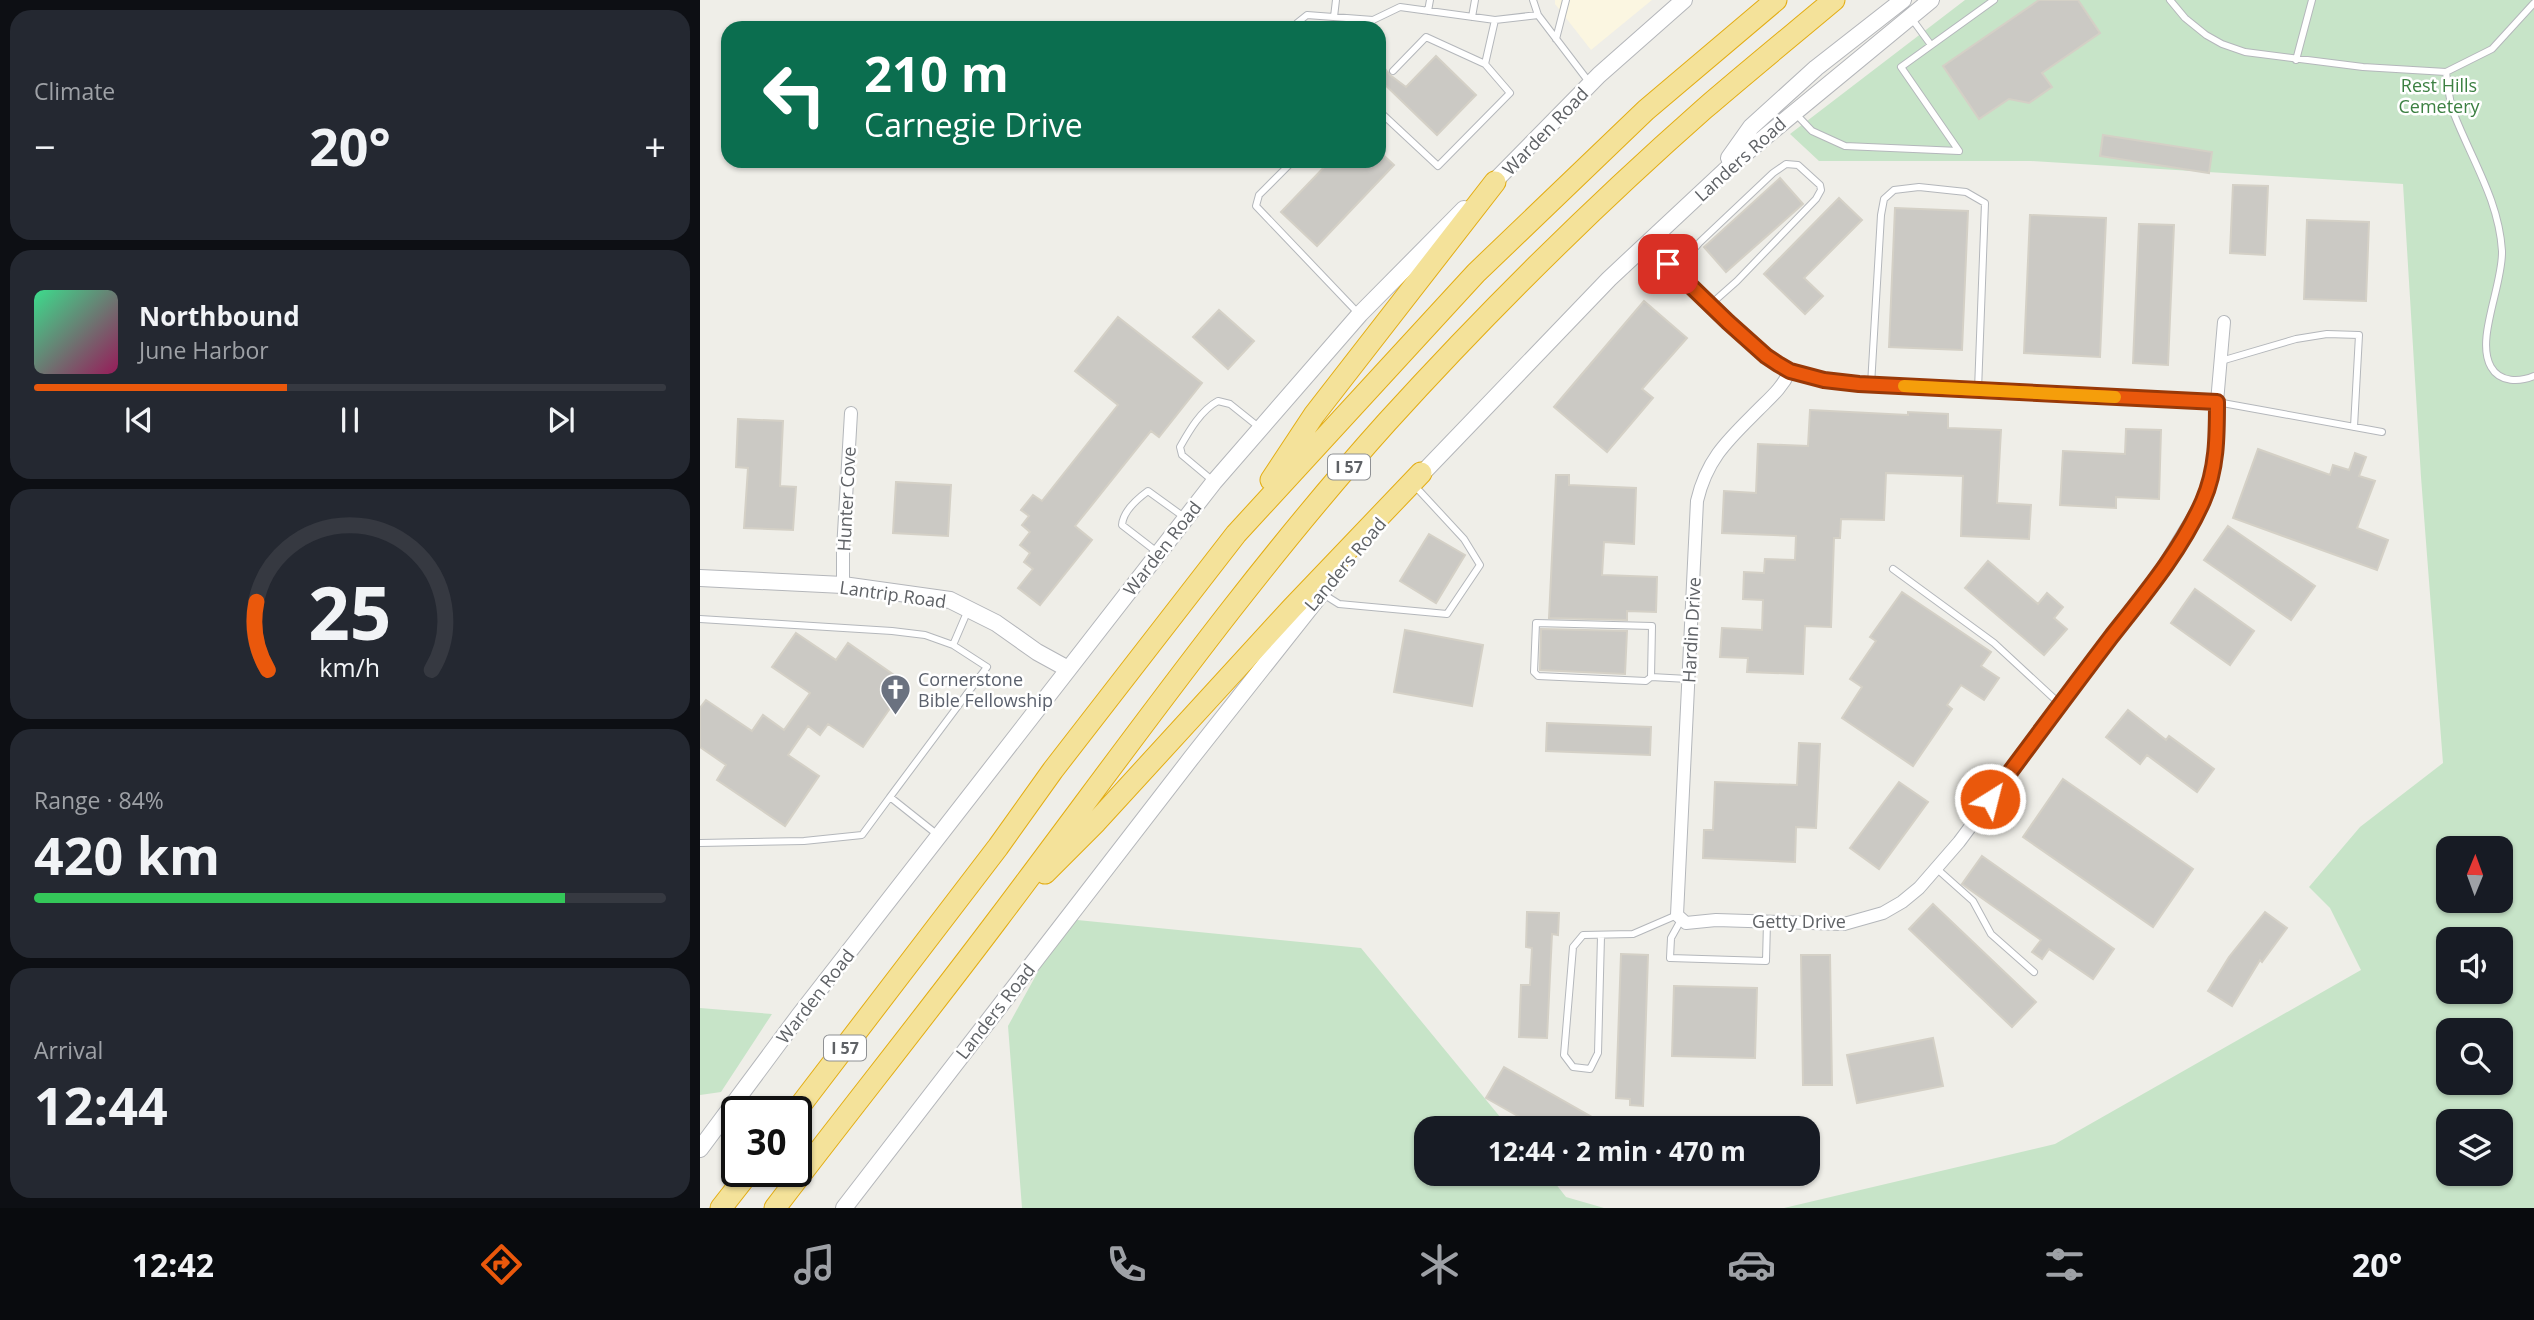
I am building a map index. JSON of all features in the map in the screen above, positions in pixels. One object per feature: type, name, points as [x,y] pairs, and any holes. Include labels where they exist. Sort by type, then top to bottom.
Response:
[{"type":"highway","name":"I 57","points":[[807,1096],[998,847],[1060,760],[1236,534],[1505,245],[1646,110],[1776,0]]},
{"type":"highway","name":"I 57","points":[[775,1208],[997,921],[1216,628],[1285,541],[1387,422],[1604,201],[1704,110],[1834,0]]},
{"type":"highway","points":[[1236,534],[1314,415],[1495,182]]},
{"type":"highway","points":[[997,921],[1096,822],[1292,608],[1417,479]]},
{"type":"highway","points":[[721,1208],[737,1187]]},
{"type":"main road","name":"Warden Road","points":[[700,1149],[736,1098],[1214,482],[1360,314],[1435,237],[1495,182],[1591,83],[1684,0]]},
{"type":"main road","points":[[1709,185],[1751,127],[1816,68],[1903,0]]},
{"type":"main road","name":"Landers Road","points":[[844,1208],[1321,593],[1417,479],[1544,344],[1709,185],[1793,112],[1931,0]]},
{"type":"main road","name":"Lantrip Road","points":[[700,578],[843,585],[950,600],[996,623],[1037,652],[1068,669]]},
{"type":"street","points":[[1646,245],[1766,356],[1790,371],[1824,380],[1871,385],[2217,402]]},
{"type":"street","name":"Getty Drive","points":[[1679,918],[1686,923],[1716,920],[1827,925],[1868,918],[1902,902],[1919,888],[1959,842],[2158,575],[2203,501],[2212,475],[2217,447],[2217,402],[2224,322]]},
{"type":"street","name":"Hardin Drive","points":[[1679,918],[1697,501],[1701,482],[1716,453],[1778,392],[1790,371]]},
{"type":"street","name":"Hunter Cove","points":[[843,585],[851,412]]},
{"type":"lane","points":[[1334,18],[1336,0]]},
{"type":"lane","points":[[1429,11],[1430,0]]},
{"type":"lane","points":[[1472,17],[1475,0]]},
{"type":"lane","points":[[1533,0],[1538,15],[1591,83]]},
{"type":"lane","points":[[1556,39],[1566,0]]},
{"type":"lane","points":[[1793,112],[1812,131],[1845,146],[1959,151],[1900,67],[1994,0]]},
{"type":"lane","points":[[2170,0],[2195,27],[2222,44],[2245,52],[2363,67],[2446,72],[2492,49],[2534,4]]},
{"type":"lane","points":[[2296,60],[2312,0]]},
{"type":"lane","points":[[1300,21],[1307,15],[1373,20],[1400,7],[1495,20],[1538,15]]},
{"type":"lane","points":[[1910,17],[1931,45]]},
{"type":"lane","points":[[1485,64],[1495,20]]},
{"type":"lane","points":[[1386,118],[1438,166],[1510,93],[1485,64],[1426,37],[1393,71]]},
{"type":"lane","points":[[2446,72],[2454,115],[2485,182],[2500,233],[2502,254],[2498,289],[2485,343],[2486,357],[2491,369],[2504,378],[2515,380],[2534,376]]},
{"type":"lane","points":[[1675,271],[1700,242],[1786,164],[1798,165],[1819,184],[1821,190],[1816,199],[1737,281],[1710,305]]},
{"type":"lane","points":[[1286,168],[1259,195],[1256,206],[1360,314]]},
{"type":"lane","points":[[1871,385],[1884,199],[1894,190],[1919,187],[1966,192],[1985,203],[1978,390]]},
{"type":"lane","points":[[2221,361],[2306,337],[2327,334],[2360,335],[2354,427]]},
{"type":"lane","points":[[1214,482],[1182,455],[1180,447],[1190,429],[1211,404],[1218,401],[1230,404],[1261,428]]},
{"type":"lane","points":[[2217,402],[2382,432]]},
{"type":"lane","points":[[1321,593],[1339,604],[1447,614],[1479,565],[1464,539],[1417,479]]},
{"type":"lane","points":[[1158,553],[1122,525],[1124,517],[1148,491],[1153,492],[1185,518]]},
{"type":"lane","points":[[1893,569],[1994,643],[2061,705]]},
{"type":"lane","points":[[953,645],[969,608]]},
{"type":"lane","points":[[700,619],[925,635],[953,645],[987,667],[862,835],[804,841],[700,843]]},
{"type":"lane","points":[[1651,677],[1652,626],[1536,623],[1534,672],[1538,676],[1646,681],[1651,677],[1688,679]]},
{"type":"lane","points":[[890,797],[939,835]]},
{"type":"lane","points":[[1936,868],[1973,901],[1992,934],[2034,972]]},
{"type":"lane","points":[[1601,936],[1598,1053],[1590,1069],[1573,1067],[1564,1055],[1573,947],[1583,934],[1633,934],[1679,918]]},
{"type":"lane","points":[[1679,918],[1671,938],[1670,958],[1766,961],[1767,922]]},
{"type":"shaded area","points":[[1555,0],[1652,0],[1591,50],[1555,4]]},
{"type":"green space","name":"Rest Hills Cemetery","points":[[1965,0],[2534,0],[2534,1208],[1784,1208],[2055,1144],[2361,970],[2330,908],[2309,887],[2360,827],[2443,763],[2421,477],[2403,184],[2031,161],[1819,161],[1790,134]]},
{"type":"green space","points":[[1067,919],[1361,948],[1499,1116],[1414,1116],[1414,1186],[1557,1186],[1566,1197],[1604,1208],[1022,1208],[1008,1026]]},
{"type":"green space","points":[[700,1008],[772,1014],[721,1092],[700,1095]]},
{"type":"building","points":[[2039,0],[2078,0],[2100,33],[2042,73],[2052,87],[2029,103],[2009,99],[1979,119],[1943,66]]},
{"type":"building","points":[[1436,56],[1476,95],[1437,135],[1386,86],[1386,70],[1406,87]]},
{"type":"building","points":[[2103,135],[2212,152],[2209,173],[2100,156]]},
{"type":"building","points":[[1386,158],[1394,165],[1317,246],[1281,212],[1323,168],[1386,168]]},
{"type":"building","points":[[1780,178],[1803,204],[1726,272],[1704,247]]},
{"type":"building","points":[[2233,185],[2268,186],[2265,255],[2230,253]]},
{"type":"building","points":[[1839,198],[1862,220],[1804,278],[1823,296],[1805,314],[1764,274]]},
{"type":"building","points":[[1895,208],[1968,211],[1962,350],[1889,347]]},
{"type":"building","points":[[2030,215],[2106,218],[2100,357],[2024,353]]},
{"type":"building","points":[[2307,220],[2369,222],[2366,301],[2304,299]]},
{"type":"building","points":[[2139,224],[2174,225],[2168,365],[2133,363]]},
{"type":"building","points":[[1644,301],[1687,338],[1642,389],[1653,398],[1607,452],[1554,407]]},
{"type":"building","points":[[1219,310],[1254,341],[1228,369],[1193,337]]},
{"type":"building","points":[[1118,317],[1202,383],[1159,437],[1151,431],[1075,526],[1092,540],[1040,605],[1018,588],[1033,569],[1024,562],[1030,553],[1020,545],[1030,532],[1022,525],[1029,516],[1021,510],[1033,495],[1042,501],[1118,405],[1075,371]]},
{"type":"building","points":[[1810,410],[1908,415],[1908,412],[1948,414],[1948,428],[2001,430],[1997,503],[2031,505],[2029,539],[1961,536],[1963,476],[1886,473],[1884,520],[1841,519],[1840,538],[1834,538],[1831,627],[1805,626],[1803,674],[1747,672],[1748,658],[1720,657],[1722,628],[1762,630],[1763,600],[1743,599],[1744,572],[1764,573],[1765,559],[1795,560],[1796,536],[1722,533],[1724,491],[1756,493],[1758,444],[1808,446]]},
{"type":"building","points":[[738,419],[783,421],[780,486],[796,487],[793,530],[744,528],[748,468],[736,467]]},
{"type":"building","points":[[2126,429],[2161,430],[2159,499],[2116,497],[2116,508],[2060,505],[2063,451],[2125,454]]},
{"type":"building","points":[[2258,449],[2330,475],[2333,465],[2349,470],[2355,453],[2366,457],[2359,476],[2375,481],[2357,528],[2388,540],[2377,570],[2233,518]]},
{"type":"building","points":[[1556,475],[1569,475],[1569,485],[1636,488],[1634,544],[1604,542],[1602,575],[1657,577],[1656,612],[1627,611],[1627,620],[1549,618]]},
{"type":"building","points":[[896,482],[951,485],[948,536],[893,533]]},
{"type":"building","points":[[2228,526],[2315,586],[2291,620],[2204,560]]},
{"type":"building","points":[[1429,534],[1465,555],[1436,603],[1400,581]]},
{"type":"building","points":[[1988,561],[2038,604],[2047,593],[2063,607],[2054,618],[2067,629],[2044,655],[1965,588]]},
{"type":"building","points":[[2195,589],[2254,631],[2230,665],[2171,623]]},
{"type":"building","points":[[1902,592],[1991,652],[1981,666],[1999,678],[1984,700],[1961,685],[1947,705],[1952,709],[1913,766],[1842,718],[1862,687],[1850,679],[1876,641],[1870,637]]},
{"type":"building","points":[[1541,629],[1627,631],[1625,674],[1540,670]]},
{"type":"building","points":[[1405,630],[1483,645],[1472,706],[1394,692]]},
{"type":"building","points":[[796,633],[836,660],[848,643],[907,684],[863,747],[828,724],[820,735],[808,726],[788,755],[819,776],[785,826],[717,780],[726,765],[700,747],[700,708],[706,700],[752,731],[763,715],[784,730],[810,693],[772,667]]},
{"type":"building","points":[[2128,710],[2166,740],[2169,736],[2214,769],[2197,792],[2147,755],[2140,764],[2106,737]]},
{"type":"building","points":[[1547,723],[1651,727],[1650,755],[1546,751]]},
{"type":"building","points":[[1799,743],[1820,744],[1816,828],[1796,827],[1795,862],[1703,858],[1704,830],[1713,830],[1715,782],[1797,785]]},
{"type":"building","points":[[2063,779],[2193,869],[2153,927],[2023,837]]},
{"type":"building","points":[[1899,782],[1928,802],[1879,869],[1850,848]]},
{"type":"building","points":[[1982,856],[2114,949],[2093,979],[2049,949],[2042,959],[2032,952],[2041,940],[1962,884]]},
{"type":"building","points":[[1933,904],[2036,1002],[2012,1027],[1909,929]]},
{"type":"building","points":[[1527,912],[1559,913],[1558,935],[1552,934],[1547,1038],[1519,1037],[1521,985],[1530,985],[1532,948],[1526,947]]},
{"type":"building","points":[[2265,912],[2287,928],[2262,962],[2260,960],[2232,1006],[2208,991],[2229,957]]},
{"type":"building","points":[[1621,954],[1648,955],[1643,1106],[1630,1105],[1630,1099],[1616,1098]]},
{"type":"building","points":[[1801,955],[1830,955],[1832,1085],[1803,1085]]},
{"type":"building","points":[[1674,986],[1757,988],[1755,1058],[1672,1056]]},
{"type":"building","points":[[1933,1038],[1943,1086],[1857,1103],[1847,1055]]},
{"type":"building","points":[[1504,1067],[1590,1116],[1518,1116],[1486,1098]]},
{"type":"slow traffic","points":[[1904,386],[2115,397]]},
{"type":"place","name":"Cornerstone Bible Fellowship","points":[[895,716]]},
{"type":"route","points":[[1668,264],[1766,356],[1790,371],[1824,380],[2217,402],[2217,447],[2212,475],[2203,501],[2185,533],[2158,575],[1990,799]]}]
